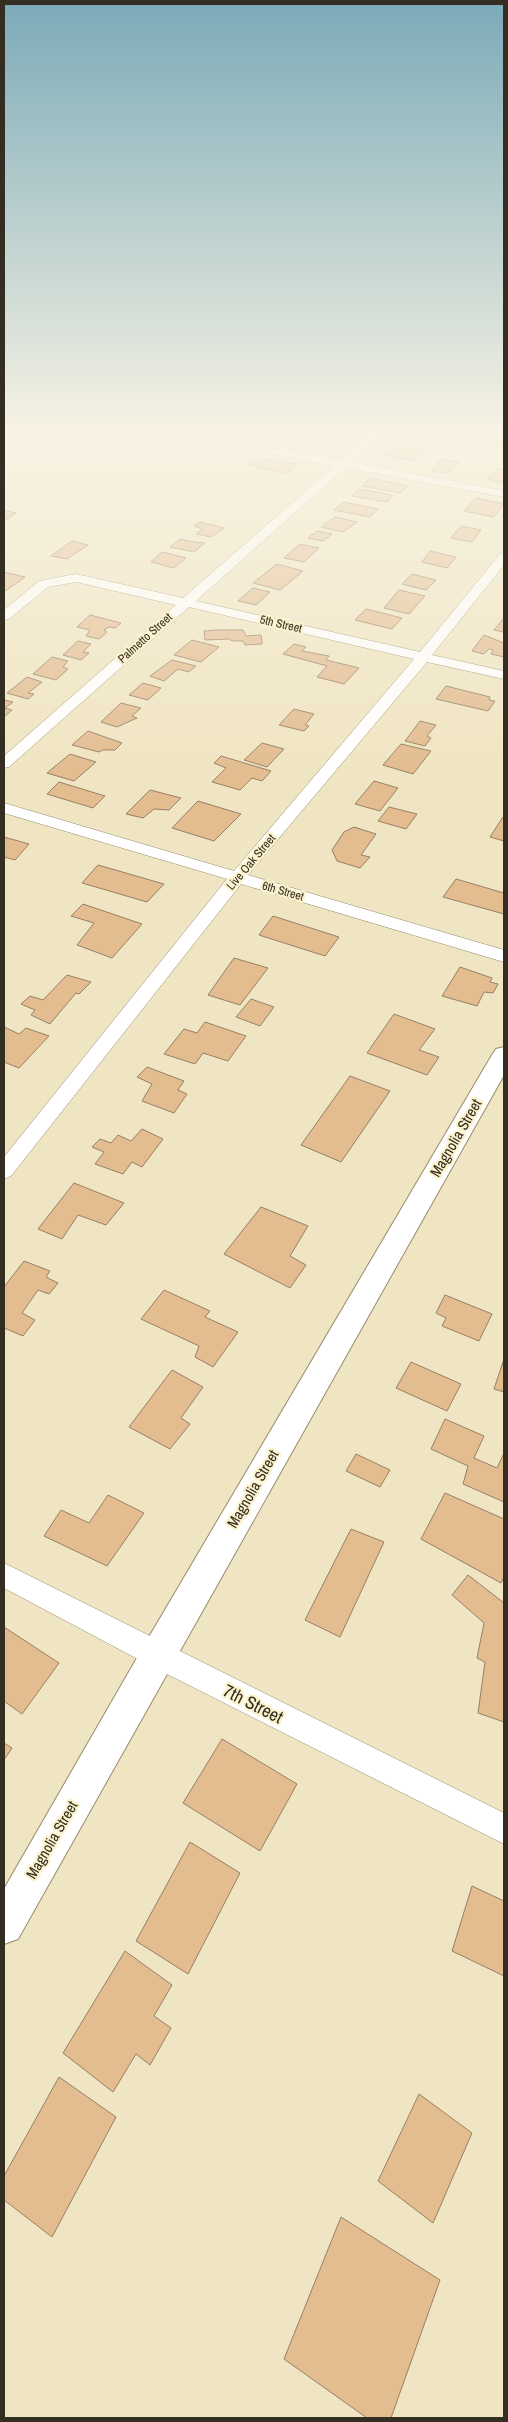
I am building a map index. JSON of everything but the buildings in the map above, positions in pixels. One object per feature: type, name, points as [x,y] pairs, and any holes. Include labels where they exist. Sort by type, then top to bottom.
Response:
[{"type":"street","name":"Palmetto Street","points":[[4,764],[249,547]]},
{"type":"street","name":"Live Oak Street","points":[[4,1171],[237,878],[424,656],[504,557]]},
{"type":"street","name":"5th Street","points":[[4,616],[44,584],[57,580],[76,578],[504,675]]},
{"type":"street","name":"6th Street","points":[[4,808],[504,956]]},
{"type":"street","name":"Magnolia Street","points":[[4,1924],[157,1655],[504,1055]]},
{"type":"street","name":"7th Street","points":[[4,1575],[157,1655],[504,1829]]}]
